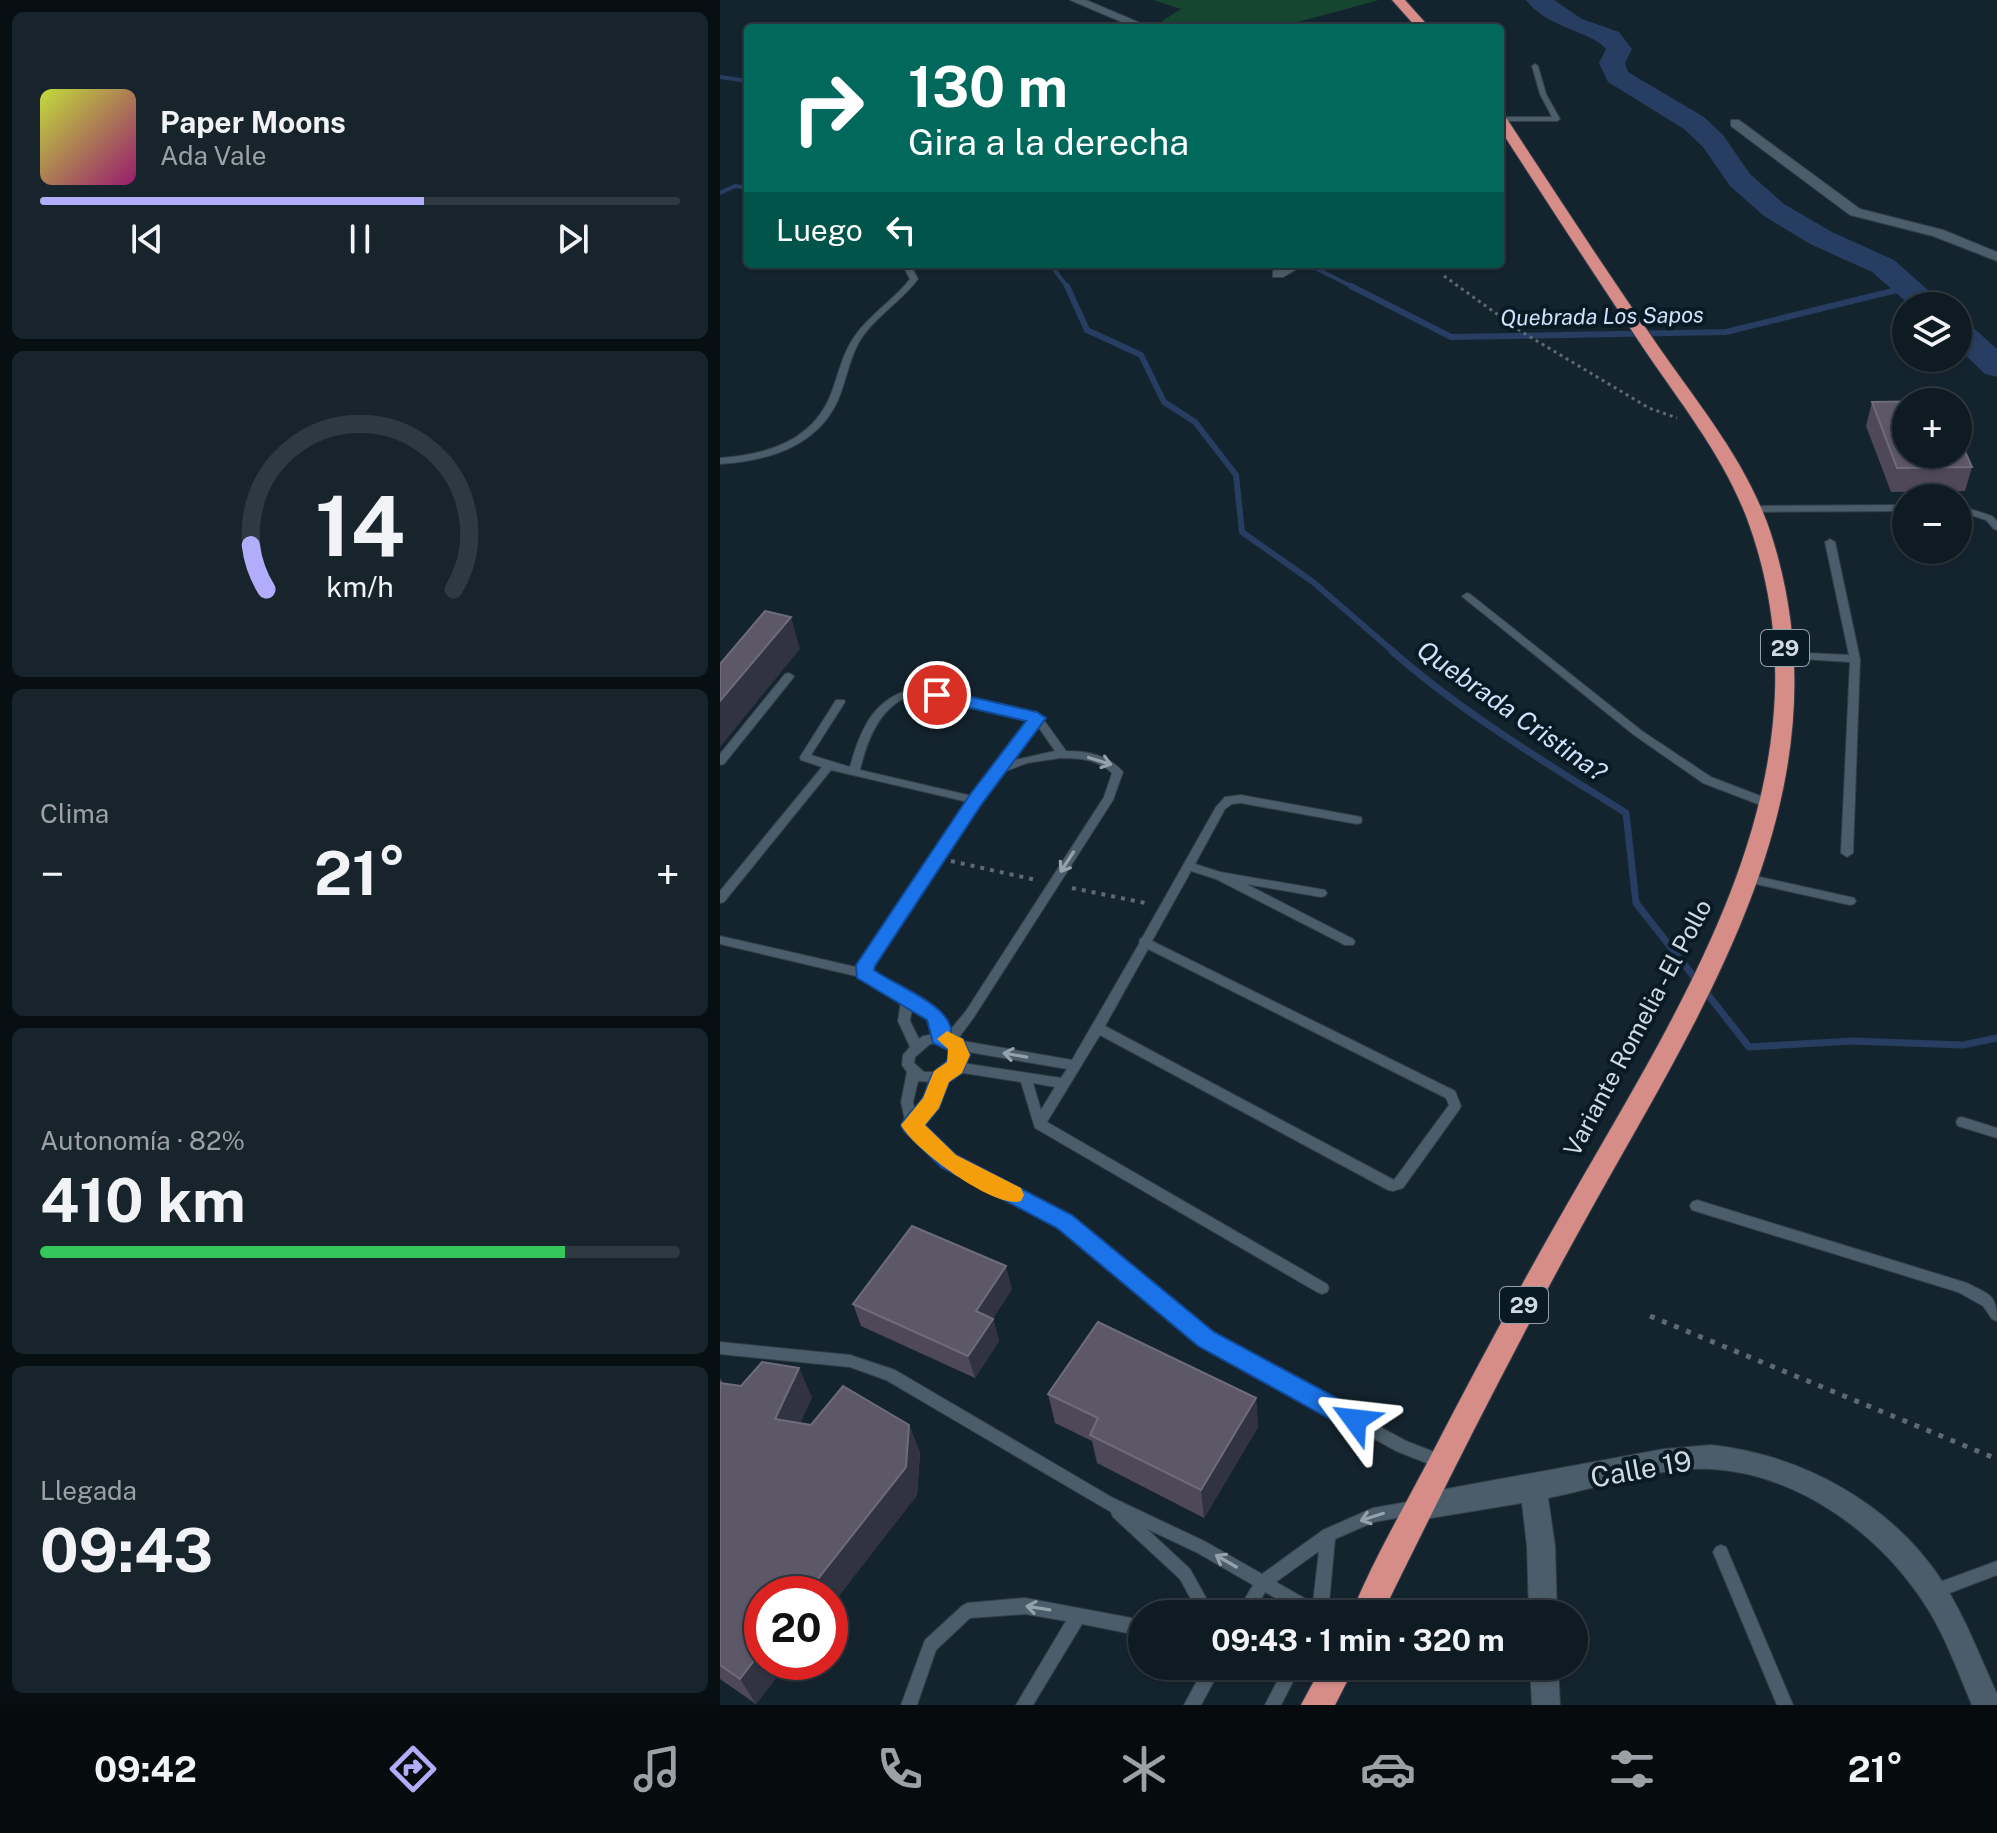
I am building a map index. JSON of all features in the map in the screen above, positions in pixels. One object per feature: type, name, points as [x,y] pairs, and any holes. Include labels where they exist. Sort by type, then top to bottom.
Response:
[{"type":"highway","points":[[1398,0],[1420,24]]},
{"type":"highway","name":"Variante Romelia - El Pollo","points":[[1373,1600],[1442,1462],[1560,1241],[1711,970],[1751,879],[1773,805],[1785,728],[1786,655],[1771,565],[1753,509],[1703,417],[1651,348],[1505,134]]},
{"type":"highway","points":[[1317,1705],[1331,1680]]},
{"type":"street","points":[[1076,0],[1136,24]]},
{"type":"street","points":[[1735,123],[1855,212],[1938,233],[1997,257]]},
{"type":"street","points":[[1278,274],[1291,268]]},
{"type":"street","name":"Calle 19","points":[[1419,1507],[1712,1457],[1773,1470],[1826,1490],[1865,1519],[1912,1564],[1933,1591],[1987,1705]]},
{"type":"street","points":[[1533,1489],[1541,1546],[1543,1600]]},
{"type":"street","points":[[1545,1680],[1546,1705]]},
{"type":"lane","points":[[1504,119],[1557,119],[1543,94],[1535,66]]},
{"type":"lane","points":[[720,461],[741,460],[782,450],[823,417],[830,406],[846,357],[862,332],[901,297],[914,279],[908,268]]},
{"type":"lane","points":[[1753,509],[1892,508]]},
{"type":"lane","points":[[1972,513],[1989,518],[1997,527]]},
{"type":"lane","points":[[1830,542],[1855,659],[1847,853]]},
{"type":"lane","points":[[1467,596],[1638,733],[1707,780],[1773,805]]},
{"type":"lane","points":[[1786,655],[1855,659]]},
{"type":"lane","points":[[720,761],[789,676]]},
{"type":"lane","points":[[854,771],[860,747],[888,700],[902,692],[918,690],[1037,718],[1063,754]]},
{"type":"lane","points":[[840,702],[805,757],[829,766],[975,800]]},
{"type":"lane","points":[[863,973],[875,946],[975,800],[1037,718]]},
{"type":"lane","points":[[949,1041],[970,1014],[1117,782],[1118,772],[1113,765],[1063,754],[1015,760],[998,770]]},
{"type":"lane","points":[[720,899],[829,766]]},
{"type":"lane","points":[[1039,1124],[1098,1028],[1187,866],[1229,800],[1241,799],[1357,820]]},
{"type":"lane","points":[[1187,866],[1220,876],[1321,893]]},
{"type":"lane","points":[[1220,876],[1349,942]]},
{"type":"lane","points":[[1751,879],[1850,901]]},
{"type":"lane","points":[[720,940],[863,973],[934,1015],[960,1055],[955,1067],[941,1077],[932,1102],[912,1125]]},
{"type":"lane","points":[[1098,1028],[1393,1186],[1398,1184],[1455,1106],[1451,1095],[1144,942]]},
{"type":"lane","points":[[907,1001],[904,1021],[916,1046],[908,1065],[913,1073],[921,1077],[941,1077]]},
{"type":"lane","points":[[916,1046],[949,1041],[1074,1065]]},
{"type":"lane","points":[[955,1067],[1064,1083]]},
{"type":"lane","points":[[913,1073],[907,1102],[912,1125],[949,1161],[1065,1222],[1206,1339],[1401,1446],[1442,1462]]},
{"type":"lane","points":[[1026,1079],[1039,1124],[1322,1288]]},
{"type":"lane","points":[[1962,1122],[1997,1133]]},
{"type":"lane","points":[[1697,1206],[1962,1287],[1988,1302],[1997,1315]]},
{"type":"lane","points":[[720,1348],[850,1361],[890,1375],[1108,1503],[1201,1547],[1294,1600]]},
{"type":"lane","points":[[1108,1503],[1185,1574],[1199,1600]]},
{"type":"lane","points":[[1252,1600],[1263,1582],[1328,1535],[1373,1515],[1419,1507]]},
{"type":"lane","points":[[1321,1600],[1328,1535]]},
{"type":"lane","points":[[1721,1552],[1785,1705]]},
{"type":"lane","points":[[1933,1591],[1997,1568]]},
{"type":"lane","points":[[909,1705],[930,1645],[967,1611],[1025,1606],[1128,1625]]},
{"type":"lane","points":[[1024,1705],[1079,1615]]},
{"type":"lane","points":[[1192,1705],[1206,1680]]},
{"type":"lane","points":[[1273,1705],[1286,1680]]},
{"type":"path","points":[[1437,268],[1465,295],[1522,336],[1602,377],[1646,406],[1674,418],[1703,417]]},
{"type":"path","points":[[1650,1316],[1997,1459]]},
{"type":"green space","points":[[1153,0],[1379,0],[1291,24],[1168,24],[1162,21],[1181,9]]},
{"type":"building","points":[[1872,402],[1892,402],[1892,455]]},
{"type":"building","points":[[765,611],[791,617],[720,701],[720,664]]},
{"type":"building","points":[[912,1226],[1006,1266],[976,1311],[993,1319],[968,1356],[853,1304]]},
{"type":"building","points":[[1098,1322],[1256,1398],[1201,1490],[1090,1435],[1098,1418],[1048,1394]]},
{"type":"building","points":[[762,1362],[799,1368],[775,1419],[811,1425],[843,1386],[909,1425],[906,1467],[820,1576],[744,1576],[744,1674],[740,1679],[720,1665],[720,1383],[741,1386]]},
{"type":"waterway","points":[[1538,0],[1573,24],[1610,37],[1619,49],[1612,63],[1617,76],[1694,123],[1713,141],[1740,180],[1774,210],[1821,238],[1883,266],[1914,292]]},
{"type":"waterway","name":"Quebrada Los Sapos","points":[[720,77],[744,80]]},
{"type":"waterway","name":"Quebrada Cristina?","points":[[720,193],[735,186],[744,187]]},
{"type":"waterway","name":"Quebrada Cristina?","points":[[1053,268],[1068,288]]},
{"type":"waterway","name":"Quebrada Los Sapos","points":[[1315,268],[1351,286]]},
{"type":"waterway","name":"Quebrada Los Sapos","points":[[1351,286],[1355,288]]},
{"type":"waterway","name":"Quebrada Los Sapos","points":[[1351,286],[1451,337],[1726,332],[1909,287],[1903,288]]},
{"type":"waterway","name":"Quebrada Cristina?","points":[[1068,288],[1087,330],[1141,355],[1164,402],[1195,422],[1236,475],[1242,532],[1313,582],[1395,653]]},
{"type":"waterway","points":[[1972,344],[1997,367]]},
{"type":"waterway","name":"Quebrada Cristina?","points":[[1392,651],[1477,717],[1626,813],[1636,903],[1749,1047],[1853,1041],[1963,1045],[1997,1038]]},
{"type":"slow traffic","points":[[947,1039],[956,1045],[960,1055],[955,1067],[941,1077],[932,1102],[912,1125],[949,1161],[1013,1195]]},
{"type":"route","points":[[937,695],[1037,718],[975,800],[865,965],[863,973],[934,1015],[942,1027],[940,1038],[956,1045],[960,1055],[955,1067],[941,1077],[932,1102],[912,1125],[949,1161],[1065,1222],[1206,1339],[1355,1420]]}]
